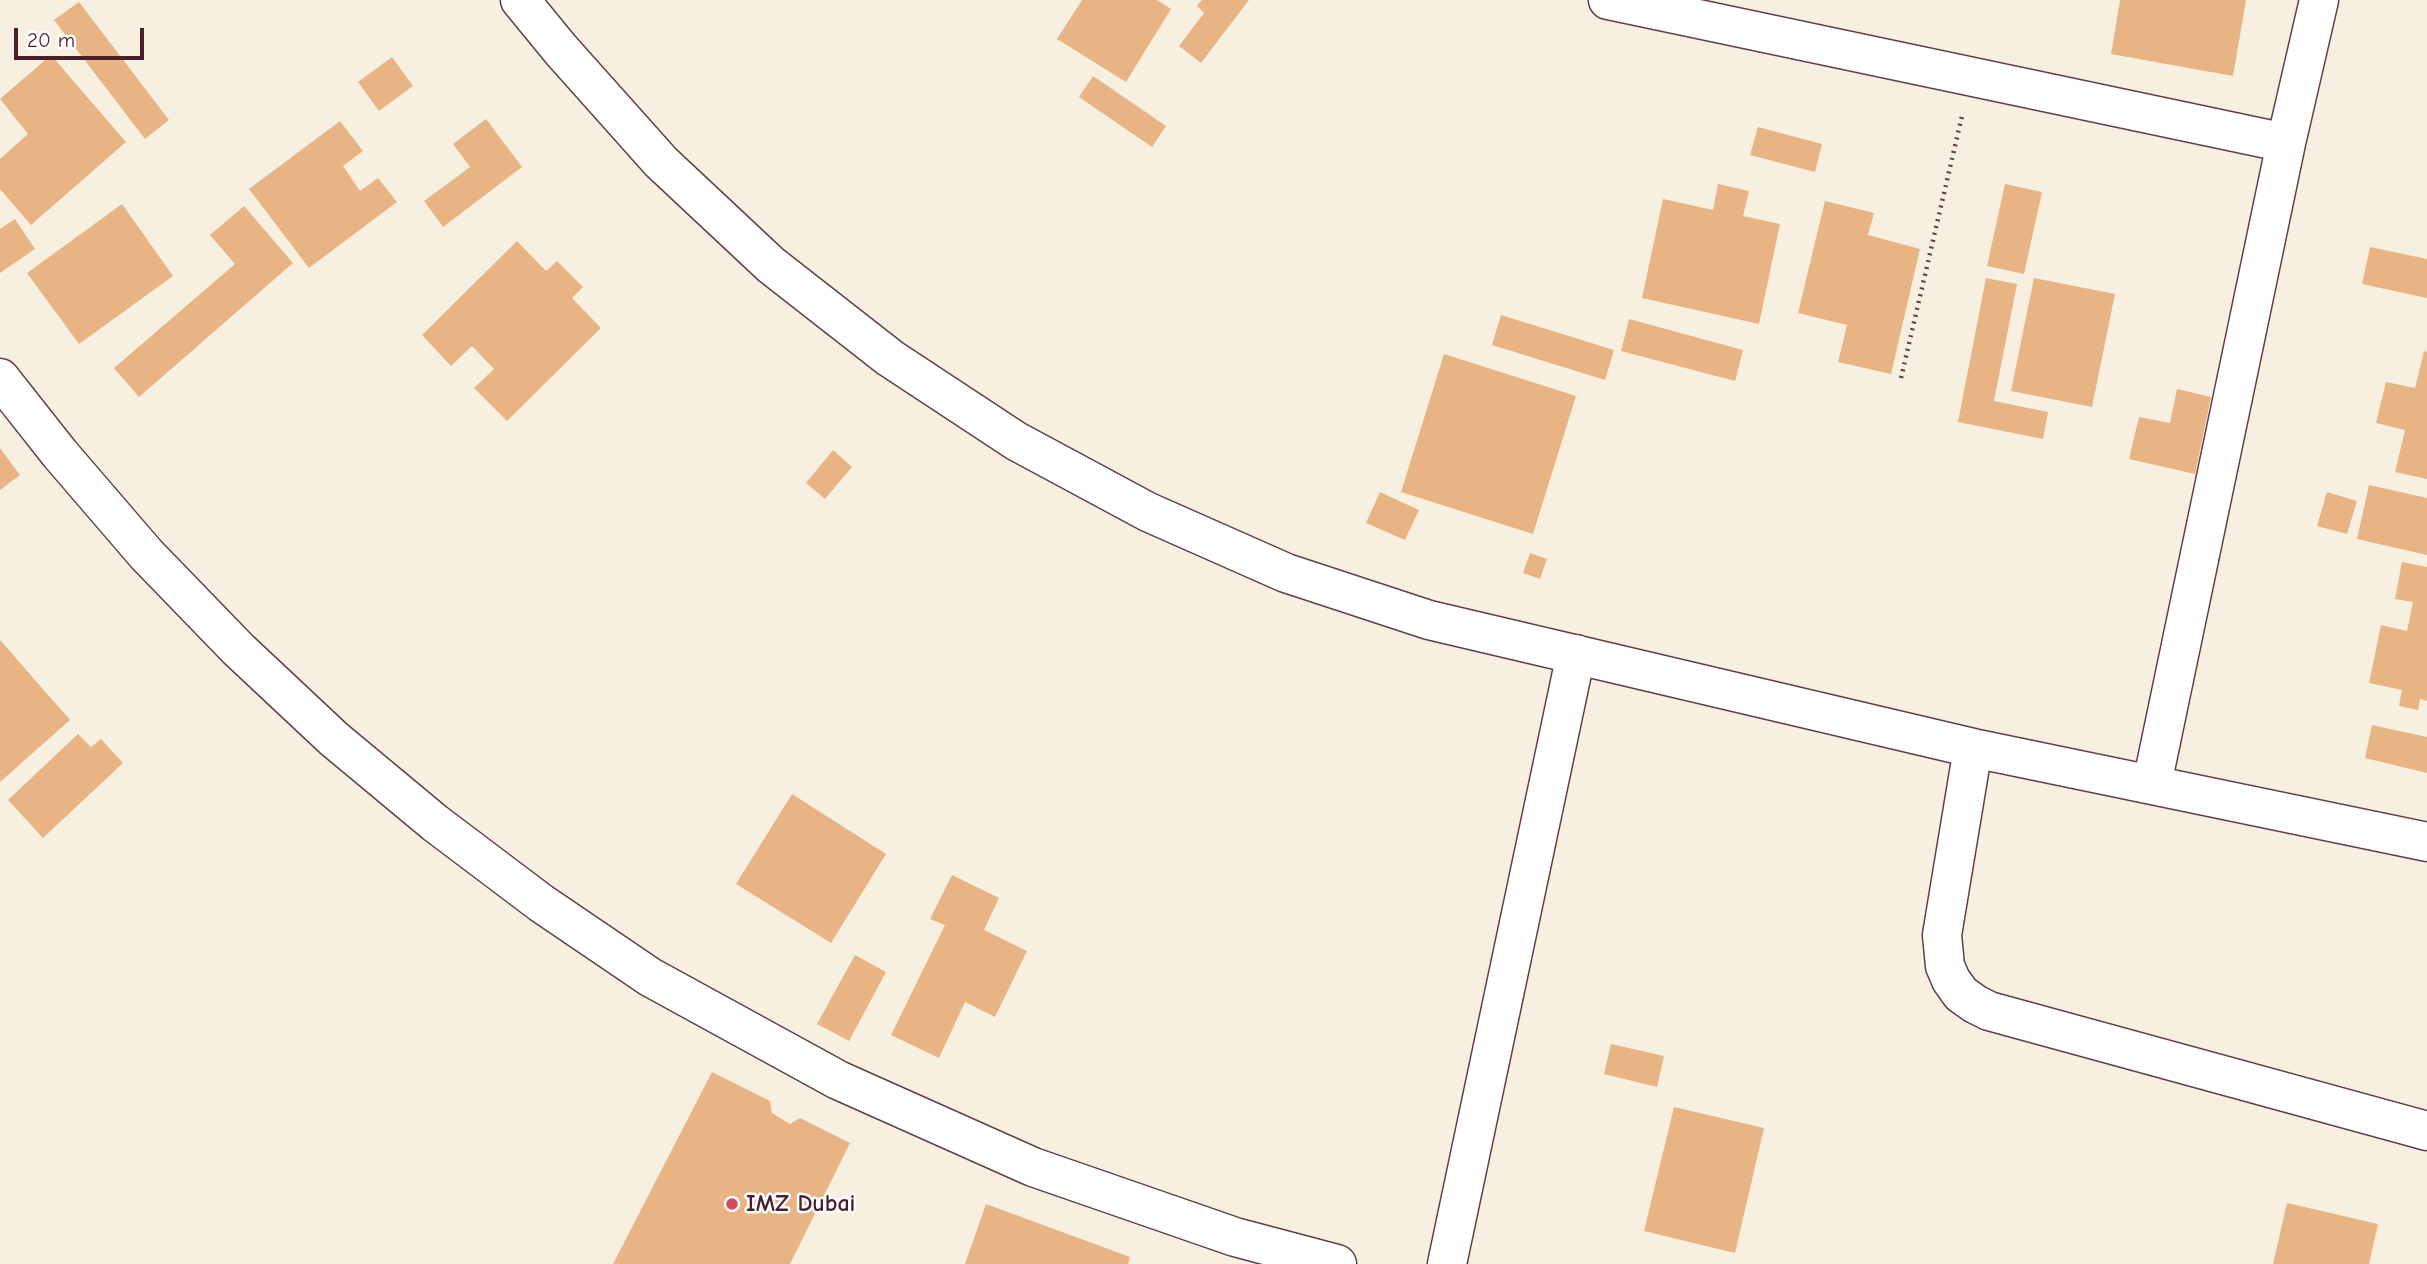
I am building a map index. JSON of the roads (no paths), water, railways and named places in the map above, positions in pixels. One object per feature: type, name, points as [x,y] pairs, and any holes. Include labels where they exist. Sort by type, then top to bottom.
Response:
[{"type":"street","points":[[520,0],[661,162],[771,265],[890,358],[1016,441],[1148,512],[1286,573],[1429,620],[1973,748],[2427,842]]},
{"type":"street","points":[[1608,0],[2286,143]]},
{"type":"street","points":[[2152,784],[2286,143],[2319,0]]},
{"type":"street","points":[[0,378],[60,454],[146,554],[238,649],[334,739],[435,824],[650,977],[838,1080],[1033,1167],[1235,1237],[1337,1264]]},
{"type":"street","points":[[1447,1264],[1576,654]]},
{"type":"street","points":[[1973,748],[1942,934],[1945,966],[1961,994],[1989,1011],[2427,1131]]},
{"type":"place","name":"IMZ Dubai","points":[[732,1204]]}]
